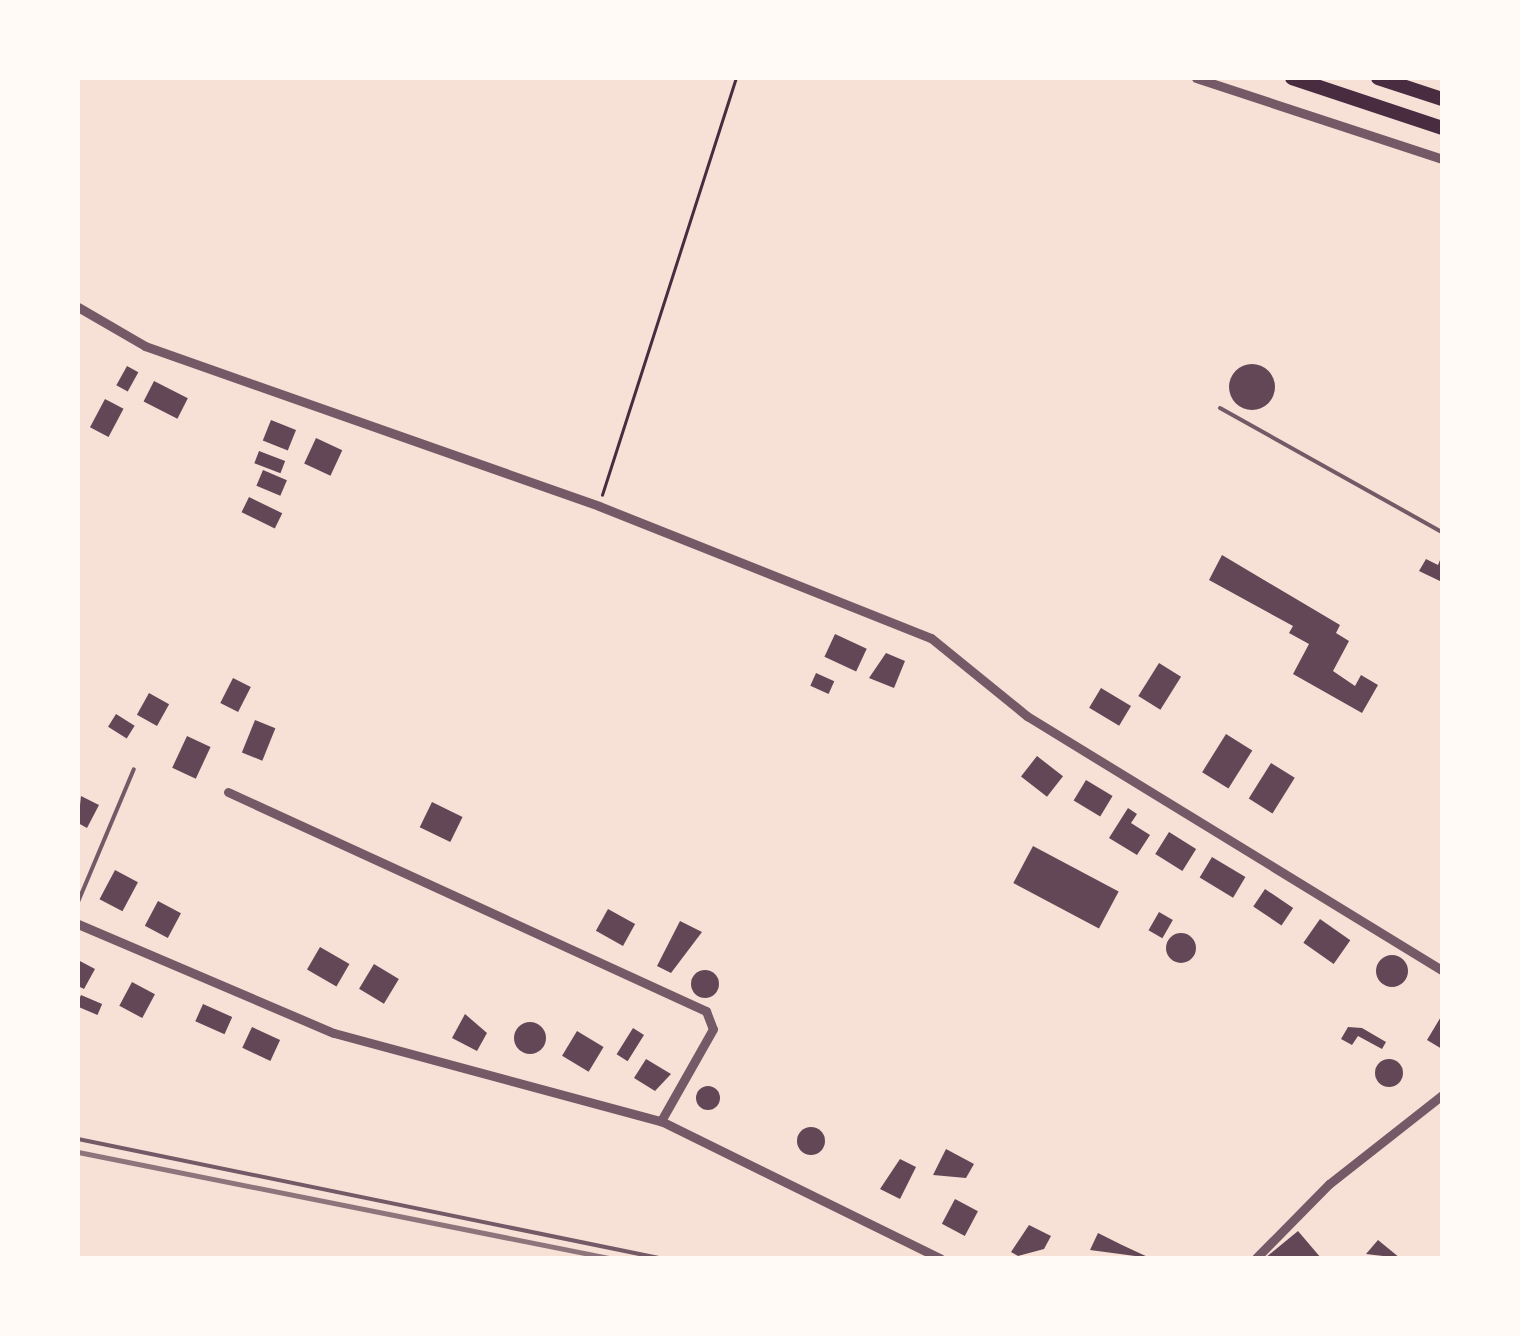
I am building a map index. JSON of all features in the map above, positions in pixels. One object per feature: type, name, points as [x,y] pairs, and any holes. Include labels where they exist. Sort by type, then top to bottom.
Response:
[{"type":"main road","points":[[1292,78],[1442,128]]},
{"type":"main road","points":[[1378,78],[1442,99]]},
{"type":"street","points":[[1196,78],[1442,159]]},
{"type":"street","points":[[78,307],[146,346],[598,506],[931,638],[1026,716],[1442,970]]},
{"type":"street","points":[[228,792],[706,1011],[713,1028],[662,1121]]},
{"type":"street","points":[[78,924],[334,1033],[662,1121],[940,1258]]},
{"type":"street","points":[[1256,1258],[1328,1184],[1442,1096]]},
{"type":"lane","points":[[1220,408],[1442,532]]},
{"type":"lane","points":[[78,902],[134,769]]},
{"type":"lane","points":[[78,1139],[659,1258]]},
{"type":"path","points":[[598,506],[736,78]]},
{"type":"building","points":[[1252,364],[1268,371],[1275,387],[1268,403],[1252,410],[1236,403],[1229,387],[1236,371]]},
{"type":"building","points":[[127,366],[138,372],[128,392],[116,385]]},
{"type":"building","points":[[154,381],[188,398],[177,419],[144,401]]},
{"type":"building","points":[[105,399],[124,409],[109,437],[90,427]]},
{"type":"building","points":[[271,420],[296,430],[288,451],[263,440]]},
{"type":"building","points":[[316,438],[342,450],[330,476],[304,463]]},
{"type":"building","points":[[259,451],[285,461],[280,473],[254,463]]},
{"type":"building","points":[[263,470],[287,480],[280,496],[256,486]]},
{"type":"building","points":[[249,497],[282,513],[275,528],[242,512]]},
{"type":"building","points":[[1222,555],[1340,625],[1336,633],[1349,641],[1333,671],[1355,686],[1361,675],[1378,685],[1362,713],[1293,674],[1309,644],[1289,633],[1293,626],[1209,580]]},
{"type":"building","points":[[1442,555],[1442,582],[1419,571],[1426,559],[1438,565]]},
{"type":"building","points":[[835,634],[867,649],[856,671],[824,657]]},
{"type":"building","points":[[886,653],[905,661],[894,688],[869,678]]},
{"type":"building","points":[[1159,663],[1181,677],[1160,710],[1138,696]]},
{"type":"building","points":[[816,673],[834,681],[829,694],[810,686]]},
{"type":"building","points":[[233,678],[251,687],[238,712],[220,703]]},
{"type":"building","points":[[1101,688],[1131,706],[1119,726],[1089,708]]},
{"type":"building","points":[[149,693],[169,704],[157,726],[137,715]]},
{"type":"building","points":[[116,714],[135,726],[127,738],[108,727]]},
{"type":"building","points":[[255,720],[275,728],[262,761],[242,752]]},
{"type":"building","points":[[1226,734],[1252,750],[1228,789],[1202,772]]},
{"type":"building","points":[[187,736],[211,747],[196,779],[172,768]]},
{"type":"building","points":[[1037,756],[1063,776],[1047,797],[1021,776]]},
{"type":"building","points":[[1271,763],[1295,778],[1272,813],[1249,799]]},
{"type":"building","points":[[1086,780],[1113,796],[1100,817],[1074,801]]},
{"type":"building","points":[[81,796],[99,805],[87,828],[78,823]]},
{"type":"building","points":[[432,802],[463,817],[450,842],[420,827]]},
{"type":"building","points":[[1128,808],[1137,814],[1131,823],[1150,835],[1137,855],[1109,838]]},
{"type":"building","points":[[1169,832],[1196,849],[1182,871],[1155,854]]},
{"type":"building","points":[[1033,846],[1119,892],[1099,929],[1013,883]]},
{"type":"building","points":[[1212,857],[1245,877],[1233,898],[1200,878]]},
{"type":"building","points":[[115,870],[138,882],[122,911],[100,899]]},
{"type":"building","points":[[1265,889],[1293,908],[1281,925],[1253,906]]},
{"type":"building","points":[[158,901],[181,913],[168,938],[145,926]]},
{"type":"building","points":[[608,909],[635,924],[623,946],[596,931]]},
{"type":"building","points":[[1159,912],[1173,920],[1162,938],[1148,930]]},
{"type":"building","points":[[1320,919],[1350,940],[1334,964],[1303,943]]},
{"type":"building","points":[[680,921],[702,932],[671,973],[657,966]]},
{"type":"building","points":[[1181,933],[1192,937],[1196,948],[1192,959],[1181,963],[1170,959],[1166,948],[1170,937]]},
{"type":"building","points":[[320,947],[349,964],[336,987],[307,970]]},
{"type":"building","points":[[1392,955],[1403,960],[1408,971],[1403,982],[1392,987],[1381,982],[1376,971],[1381,960]]},
{"type":"building","points":[[78,960],[95,969],[84,989],[78,986]]},
{"type":"building","points":[[374,964],[399,979],[384,1004],[359,989]]},
{"type":"building","points":[[705,970],[715,974],[719,984],[715,994],[705,998],[695,994],[691,984],[695,974]]},
{"type":"building","points":[[132,982],[155,994],[142,1018],[119,1006]]},
{"type":"building","points":[[81,995],[102,1004],[97,1015],[78,1007]]},
{"type":"building","points":[[203,1004],[232,1017],[225,1034],[195,1021]]},
{"type":"building","points":[[465,1014],[487,1033],[477,1051],[452,1038]]},
{"type":"building","points":[[1442,1015],[1442,1049],[1427,1040]]},
{"type":"building","points":[[530,1022],[541,1027],[546,1038],[541,1049],[530,1054],[519,1049],[514,1038],[519,1027]]},
{"type":"building","points":[[252,1027],[280,1040],[270,1061],[242,1048]]},
{"type":"building","points":[[1348,1027],[1362,1028],[1386,1042],[1382,1049],[1358,1036],[1352,1045],[1341,1039]]},
{"type":"building","points":[[633,1028],[644,1035],[628,1061],[617,1054]]},
{"type":"building","points":[[577,1031],[604,1047],[589,1072],[562,1056]]},
{"type":"building","points":[[646,1059],[671,1074],[655,1091],[634,1078]]},
{"type":"building","points":[[1389,1059],[1399,1063],[1403,1073],[1399,1083],[1389,1087],[1379,1083],[1375,1073],[1379,1063]]},
{"type":"building","points":[[708,1086],[720,1098],[708,1110],[696,1098]]},
{"type":"building","points":[[811,1127],[821,1131],[825,1141],[821,1151],[811,1155],[801,1151],[797,1141],[801,1131]]},
{"type":"building","points":[[946,1149],[974,1164],[966,1178],[933,1175]]},
{"type":"building","points":[[900,1159],[916,1167],[900,1199],[880,1189]]},
{"type":"building","points":[[955,1199],[978,1211],[965,1236],[942,1224]]},
{"type":"building","points":[[1029,1225],[1051,1236],[1044,1249],[1018,1256],[1011,1252]]},
{"type":"building","points":[[1298,1231],[1321,1258],[1265,1258]]},
{"type":"building","points":[[1098,1233],[1122,1245],[1150,1258],[1090,1250]]},
{"type":"building","points":[[1378,1240],[1400,1258],[1366,1254]]},
{"type":"railway","points":[[78,1152],[609,1258]]}]
